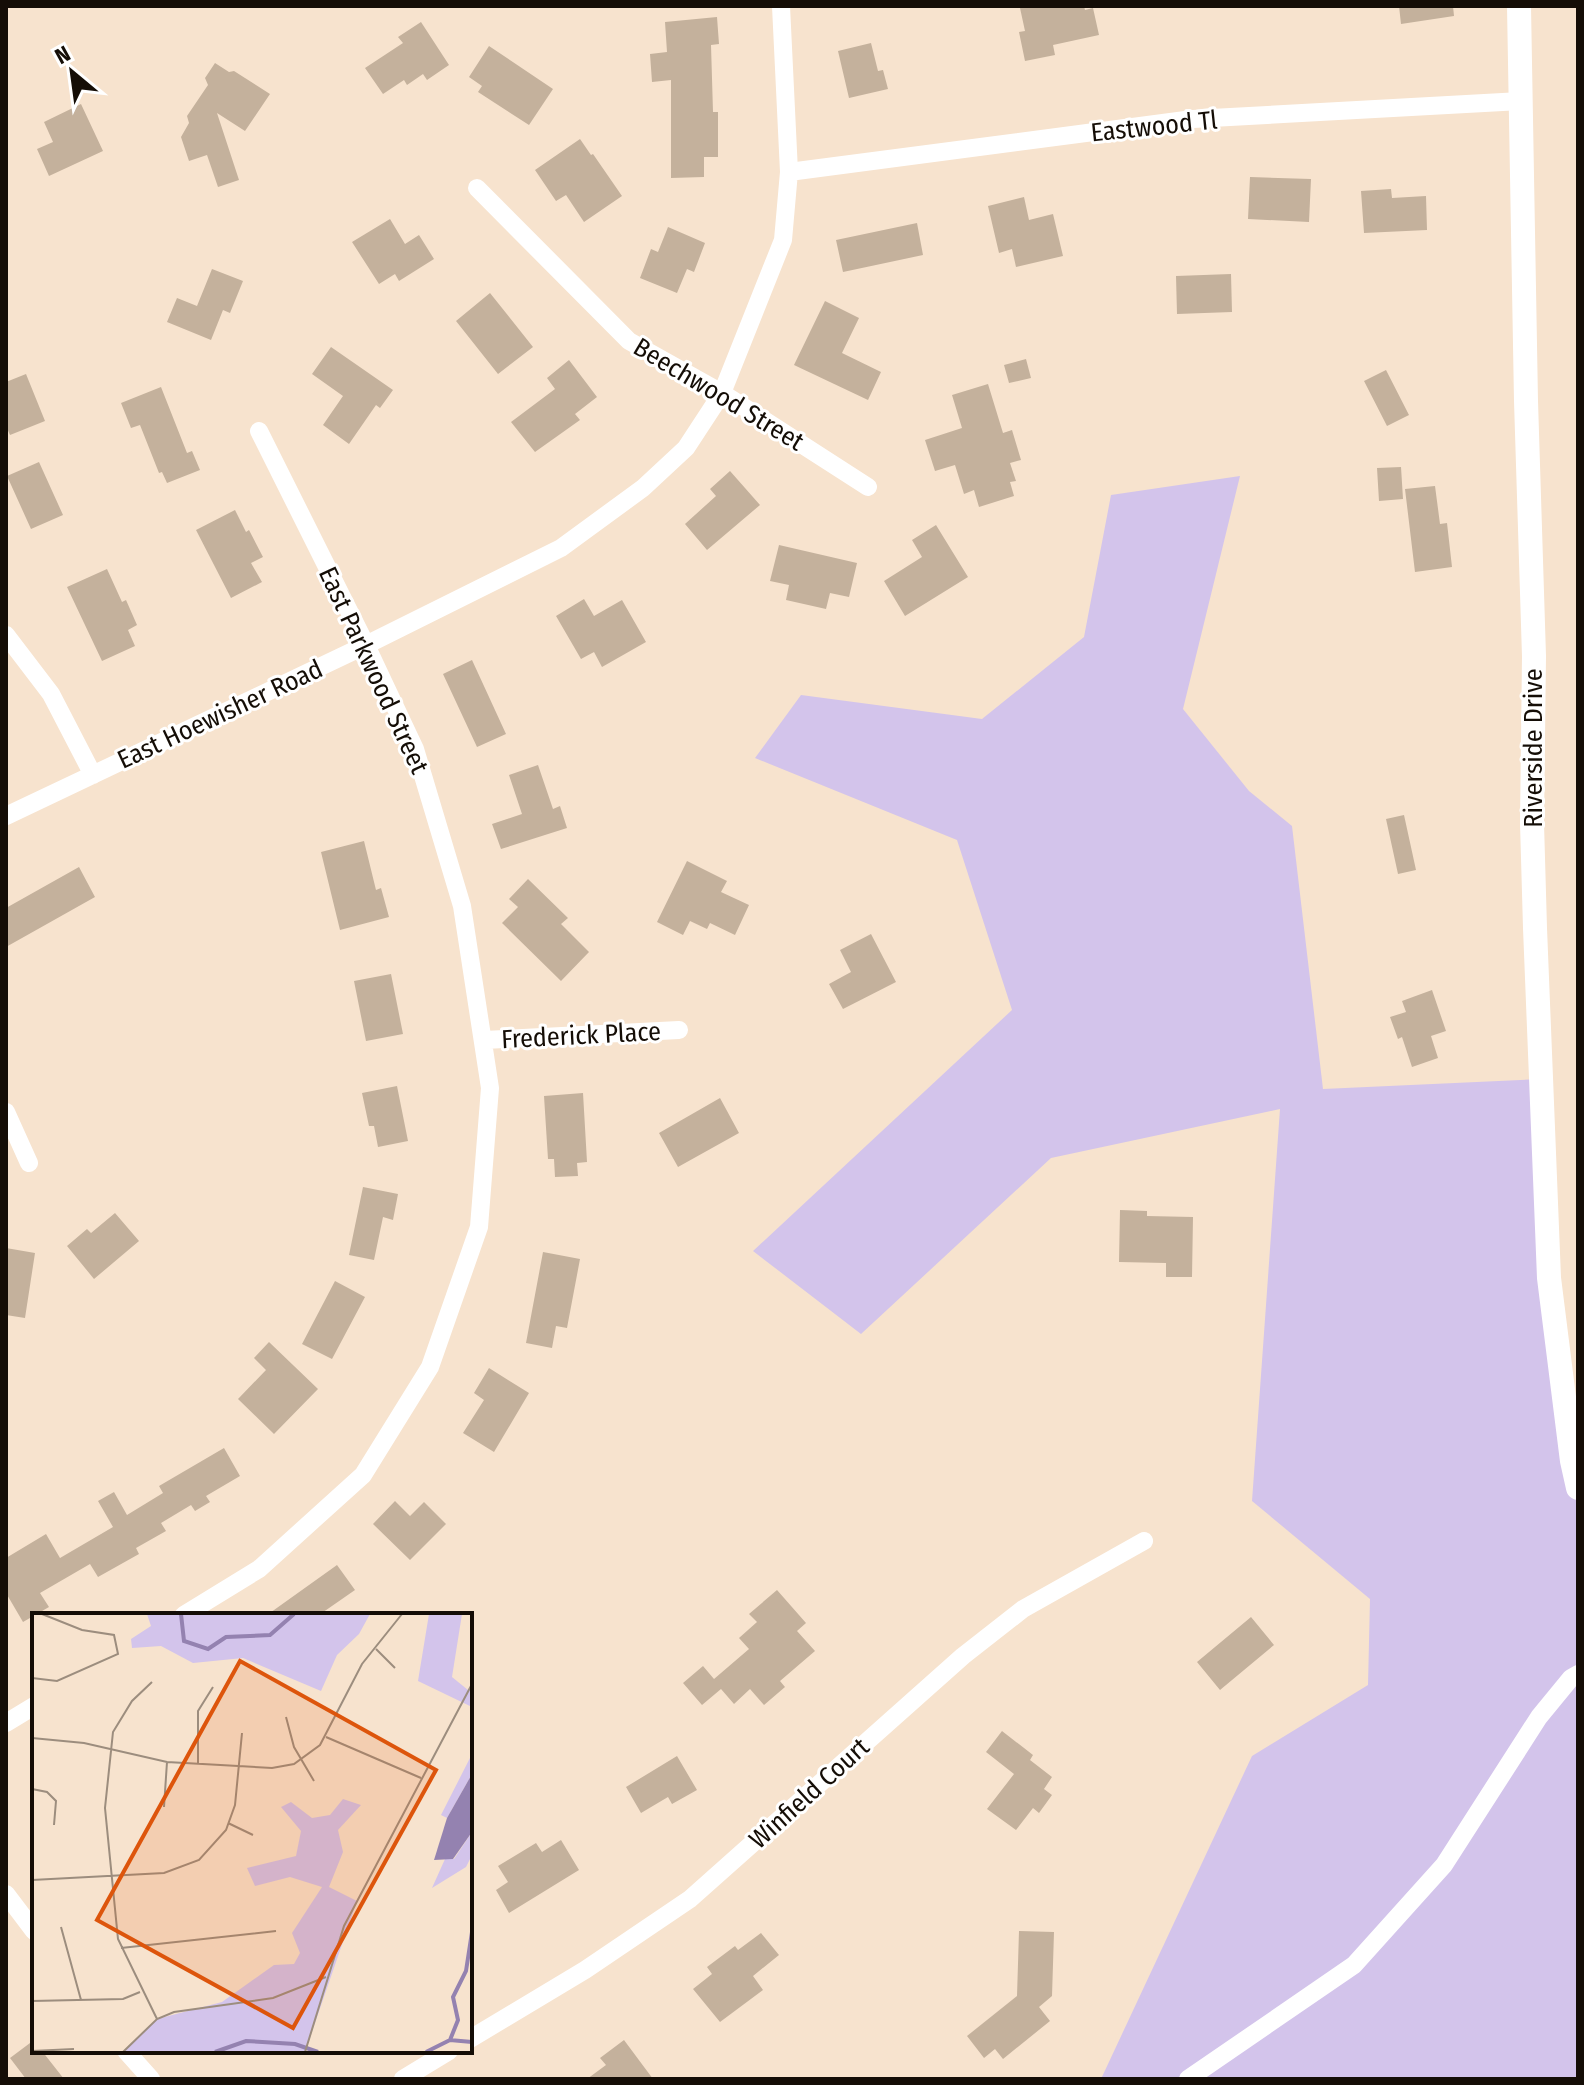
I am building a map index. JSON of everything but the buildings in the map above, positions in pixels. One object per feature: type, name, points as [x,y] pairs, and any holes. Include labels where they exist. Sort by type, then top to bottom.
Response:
[{"type":"main road","name":"Riverside Drive","points":[[1519,6],[1534,656],[1532,823],[1549,1278],[1578,1488]]},
{"type":"street","name":"East Hoewisher Road","points":[[6,816],[366,645],[561,548],[643,488],[686,448],[722,393],[783,240],[789,172],[781,6]]},
{"type":"street","name":"Eastwood Tl","points":[[789,172],[1193,119],[1521,101]]},
{"type":"street","name":"Beechwood Street","points":[[477,188],[629,341],[722,393],[868,487]]},
{"type":"street","name":"East Parkwood Street","points":[[187,1613],[259,1569],[363,1475],[430,1367],[479,1227],[490,1088],[462,906],[415,749],[259,431]]},
{"type":"street","points":[[6,635],[51,694],[93,775]]},
{"type":"street","name":"Frederick Place","points":[[484,1040],[679,1030]]},
{"type":"street","points":[[6,1112],[29,1163]]},
{"type":"street","name":"Winfield Court","points":[[472,2038],[585,1970],[690,1899],[971,1650],[1023,1609],[1144,1541]]},
{"type":"street","points":[[1188,2079],[1354,1965],[1444,1865],[1539,1717],[1571,1678],[1578,1674]]},
{"type":"street","points":[[6,1723],[32,1707]]},
{"type":"street","points":[[6,1894],[32,1928]]},
{"type":"street","points":[[128,2053],[151,2079]]},
{"type":"street","points":[[403,2079],[446,2053]]},
{"type":"shaded area","points":[[1240,476],[1183,709],[1249,791],[1292,826],[1323,1089],[1541,1079],[1578,1489],[1578,2079],[1101,2079],[1252,1756],[1368,1685],[1370,1599],[1252,1501],[1280,1109],[1051,1158],[861,1334],[753,1251],[1012,1010],[957,840],[755,758],[801,695],[982,719],[1084,637],[1111,495]]}]
